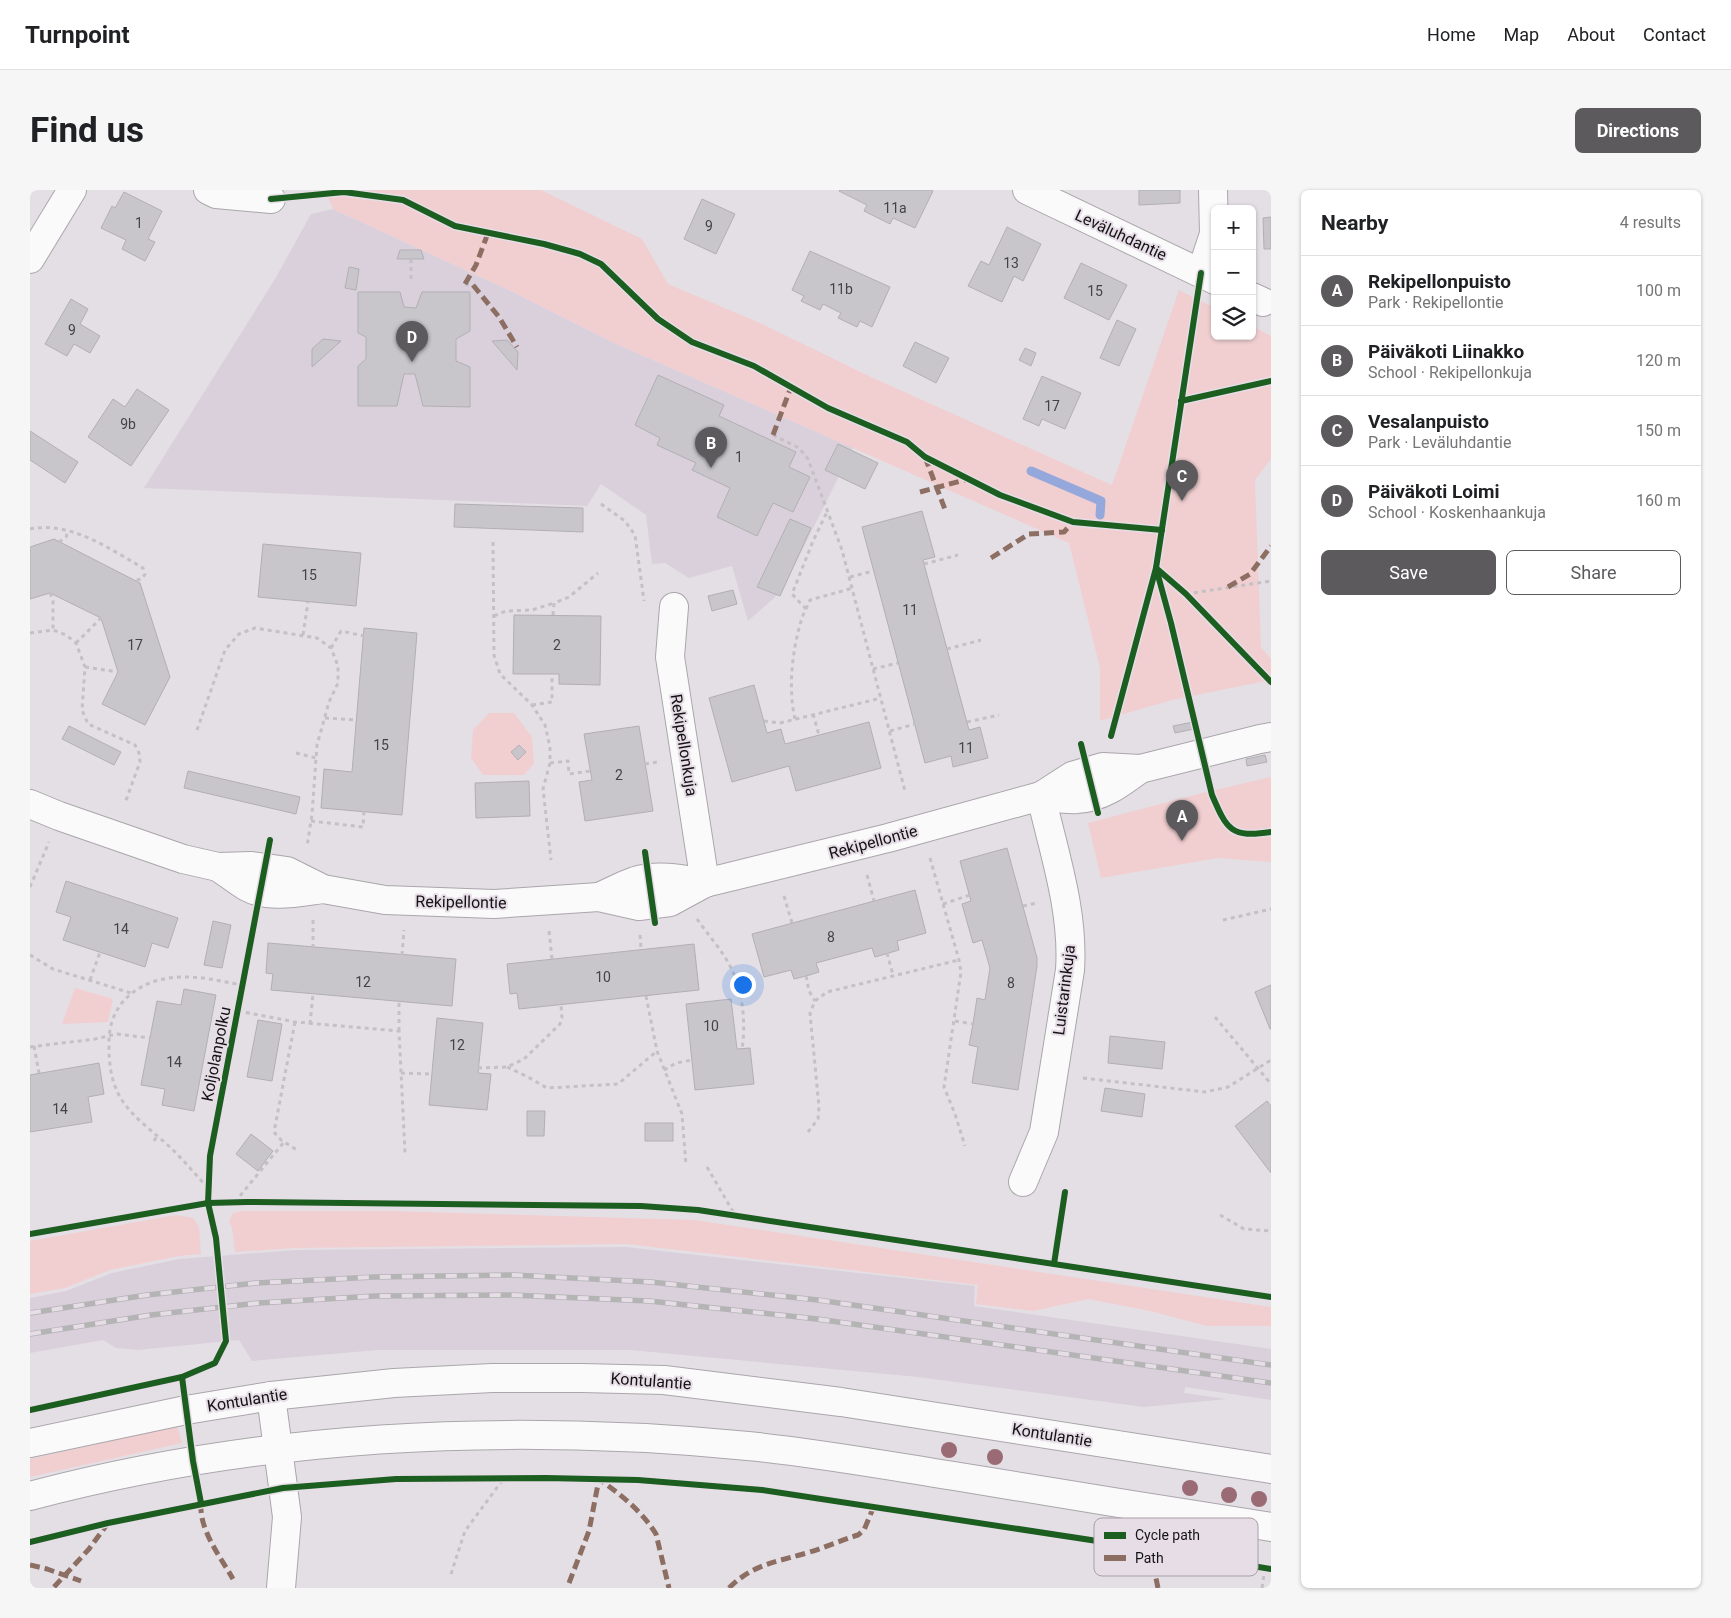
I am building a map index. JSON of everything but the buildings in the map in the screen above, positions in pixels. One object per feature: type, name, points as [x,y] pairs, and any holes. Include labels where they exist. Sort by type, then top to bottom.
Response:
[{"type":"street","points":[[30,259],[72,190]]},
{"type":"street","points":[[208,190],[216,194],[271,199]]},
{"type":"street","name":"Leväluhdantie","points":[[1027,190],[1208,276]]},
{"type":"street","points":[[1208,276],[1214,234],[1213,190]]},
{"type":"street","name":"Rekipellonkuja","points":[[674,607],[670,657],[705,883]]},
{"type":"street","name":"Rekipellontie","points":[[30,804],[183,859],[218,866],[252,866],[287,872],[323,889],[385,900],[494,904],[599,897],[635,881],[667,877],[705,883],[888,838],[1041,796],[1072,776],[1103,767],[1140,769],[1260,739],[1271,738]]},
{"type":"street","name":"Luistarinkuja","points":[[1023,1182],[1044,1132],[1072,950],[1068,912],[1041,796]]},
{"type":"street","name":"Kontulantie","points":[[30,1443],[186,1410],[271,1396],[394,1383],[492,1378],[582,1378],[664,1380],[841,1402],[1271,1469]]},
{"type":"street","points":[[271,1396],[287,1517],[281,1588]]},
{"type":"street","points":[[30,1496],[193,1461],[279,1448],[385,1439],[501,1435],[594,1436],[752,1446],[840,1458],[1215,1518]]},
{"type":"street","points":[[1258,1525],[1271,1527]]},
{"type":"path","points":[[411,259],[411,282]]},
{"type":"path","points":[[465,284],[473,285]]},
{"type":"path","points":[[773,435],[799,448],[804,453],[813,472],[850,577],[906,791]]},
{"type":"path","points":[[601,504],[625,521],[635,535],[644,600]]},
{"type":"path","points":[[806,610],[792,594],[827,512]]},
{"type":"path","points":[[30,529],[49,528],[68,531],[100,543],[144,568],[145,574],[142,579],[136,580]]},
{"type":"path","points":[[58,542],[66,537],[68,531]]},
{"type":"path","points":[[493,542],[494,654],[500,674],[532,705],[545,725],[550,747],[550,763],[543,789],[551,860]]},
{"type":"path","points":[[924,564],[958,555]]},
{"type":"path","points":[[850,577],[874,571]]},
{"type":"path","points":[[494,616],[506,611],[532,610],[554,604],[569,597],[598,573]]},
{"type":"path","points":[[1186,594],[1271,581]]},
{"type":"path","points":[[795,719],[791,702],[793,658],[801,619],[810,600],[852,588]]},
{"type":"path","points":[[1180,589],[1193,601]]},
{"type":"path","points":[[50,593],[53,601],[53,630]]},
{"type":"path","points":[[303,635],[308,602]]},
{"type":"path","points":[[553,615],[554,604]]},
{"type":"path","points":[[76,643],[101,618]]},
{"type":"path","points":[[197,730],[225,650],[238,634],[254,628],[303,635],[317,638],[331,648],[338,666],[338,683],[329,702],[317,745],[312,821],[308,847]]},
{"type":"path","points":[[30,633],[53,630],[66,635],[76,643],[85,667],[82,710],[88,724],[135,745],[139,753],[140,762],[125,803]]},
{"type":"path","points":[[331,648],[341,631],[364,636]]},
{"type":"path","points":[[947,649],[981,640]]},
{"type":"path","points":[[874,669],[898,663]]},
{"type":"path","points":[[85,667],[118,672]]},
{"type":"path","points":[[532,705],[552,702],[552,674]]},
{"type":"path","points":[[764,721],[780,723],[881,698]]},
{"type":"path","points":[[813,714],[819,735]]},
{"type":"path","points":[[967,722],[998,715]]},
{"type":"path","points":[[325,718],[357,720]]},
{"type":"path","points":[[890,731],[915,724]]},
{"type":"path","points":[[296,753],[316,758]]},
{"type":"path","points":[[550,763],[568,761],[569,774],[590,771]]},
{"type":"path","points":[[312,821],[363,827],[364,811]]},
{"type":"path","points":[[30,887],[59,816]]},
{"type":"path","points":[[930,858],[961,972],[944,1087],[956,1114],[965,1146]]},
{"type":"path","points":[[866,875],[874,901]]},
{"type":"path","points":[[943,904],[970,895]]},
{"type":"path","points":[[784,896],[792,924]]},
{"type":"path","points":[[1223,920],[1271,910]]},
{"type":"path","points":[[695,916],[731,968],[740,992],[744,1037],[742,1049]]},
{"type":"path","points":[[313,920],[313,947]]},
{"type":"path","points":[[402,955],[404,929]]},
{"type":"path","points":[[549,931],[552,959]]},
{"type":"path","points":[[90,980],[100,952]]},
{"type":"path","points":[[887,953],[893,976]]},
{"type":"path","points":[[30,955],[53,968],[131,993]]},
{"type":"path","points":[[808,1132],[818,1119],[819,1107],[810,1013],[815,1001],[827,992],[959,960]]},
{"type":"path","points":[[208,1188],[174,1151],[136,1117],[121,1099],[114,1086],[110,1065],[109,1030],[115,1011],[131,993],[144,985],[158,980],[184,976],[243,985]]},
{"type":"path","points":[[806,976],[809,991],[815,1001]]},
{"type":"path","points":[[310,1024],[313,994]]},
{"type":"path","points":[[646,996],[657,1051],[682,1114],[686,1165]]},
{"type":"path","points":[[399,1001],[405,1153]]},
{"type":"path","points":[[478,1068],[507,1067],[524,1059],[560,1024],[562,1018],[561,1005]]},
{"type":"path","points":[[238,1011],[310,1024],[399,1032]]},
{"type":"path","points":[[1215,1017],[1271,1084]]},
{"type":"path","points":[[955,1020],[973,1024]]},
{"type":"path","points":[[295,1022],[274,1132],[284,1142],[297,1150]]},
{"type":"path","points":[[39,1073],[32,1046],[108,1037],[117,1034],[150,1038]]},
{"type":"path","points":[[507,1067],[528,1076],[547,1088],[618,1084],[657,1051]]},
{"type":"path","points":[[664,1070],[676,1063],[692,1060]]},
{"type":"path","points":[[1083,1078],[1205,1092],[1228,1087],[1271,1060]]},
{"type":"path","points":[[401,1072],[432,1074]]},
{"type":"path","points":[[154,1141],[157,1136]]},
{"type":"path","points":[[235,1202],[284,1142]]},
{"type":"path","points":[[707,1167],[735,1215]]},
{"type":"path","points":[[208,1180],[208,1196]]},
{"type":"path","points":[[226,1203],[247,1202]]},
{"type":"path","points":[[726,1214],[745,1216]]},
{"type":"path","points":[[1220,1215],[1244,1229],[1271,1231]]},
{"type":"path","points":[[494,1478],[512,1478]]},
{"type":"path","points":[[451,1574],[465,1531],[504,1478]]},
{"type":"path","points":[[1262,1588],[1268,1569]]},
{"type":"shaded area","points":[[325,190],[541,190],[642,239],[668,284],[760,323],[871,377],[1112,485],[1179,290],[1211,306],[1211,340],[1256,340],[1256,328],[1271,336],[1271,459],[1255,480],[1261,647],[1271,659],[1271,680],[1172,700],[1100,721],[1100,668],[1069,543],[612,342],[513,292],[333,209]]},
{"type":"shaded area","points":[[333,209],[513,292],[612,342],[853,448],[782,591],[748,621],[732,566],[689,578],[665,563],[652,564],[646,515],[601,484],[587,506],[144,488],[275,279],[311,214]]},
{"type":"shaded area","points":[[489,713],[514,713],[532,737],[534,764],[524,775],[483,775],[471,758],[473,730]]},
{"type":"shaded area","points":[[1271,777],[1271,862],[1218,858],[1101,878],[1088,823]]},
{"type":"shaded area","points":[[75,988],[113,999],[108,1022],[62,1024]]},
{"type":"shaded area","points":[[242,1211],[388,1211],[695,1220],[1271,1307],[1271,1326],[1207,1326],[1150,1311],[1088,1299],[1033,1311],[976,1304],[978,1285],[627,1244],[296,1248],[235,1252],[232,1228],[229,1222],[233,1213]]},
{"type":"shaded area","points":[[176,1215],[193,1218],[199,1227],[201,1254],[179,1256],[110,1270],[65,1288],[30,1294],[30,1241]]},
{"type":"shaded area","points":[[626,1247],[975,1286],[974,1306],[1271,1349],[1271,1400],[1185,1387],[1184,1393],[1227,1399],[1144,1407],[918,1377],[630,1350],[378,1350],[252,1361],[239,1340],[138,1350],[116,1348],[103,1340],[30,1353],[30,1298],[66,1291],[112,1273],[179,1259],[296,1250]]},
{"type":"shaded area","points":[[177,1426],[182,1443],[30,1477],[30,1459]]},
{"type":"waterway","points":[[1031,471],[1101,501],[1100,515]]},
{"type":"railway","points":[[30,1313],[147,1295],[256,1283],[375,1277],[513,1275],[651,1282],[818,1300],[1271,1365]]},
{"type":"railway","points":[[30,1334],[151,1315],[259,1303],[375,1296],[511,1295],[649,1301],[817,1319],[1271,1383]]},
{"type":"marked path","points":[[465,284],[476,265],[488,233]]},
{"type":"marked path","points":[[473,285],[499,317],[517,347]]},
{"type":"marked path","points":[[773,435],[791,387]]},
{"type":"marked path","points":[[925,457],[946,512]]},
{"type":"marked path","points":[[920,492],[968,479]]},
{"type":"marked path","points":[[991,558],[1029,534],[1064,532],[1073,522]]},
{"type":"marked path","points":[[1228,587],[1250,574],[1271,546]]},
{"type":"marked path","points":[[569,1583],[589,1531],[599,1479],[638,1511],[656,1534],[669,1588]]},
{"type":"marked path","points":[[201,1503],[201,1513],[207,1533],[233,1579]]},
{"type":"marked path","points":[[729,1588],[757,1568],[858,1535],[864,1530],[874,1506]]},
{"type":"marked path","points":[[54,1587],[89,1549],[108,1523]]},
{"type":"marked path","points":[[30,1565],[81,1581]]},
{"type":"marked path","points":[[1156,1576],[1158,1588]]},
{"type":"cycle path","points":[[271,199],[344,192],[403,200],[455,226],[544,244],[580,254],[601,264],[658,319],[692,342],[754,366],[828,408],[907,442],[925,457],[1000,495],[1073,522],[1162,530]]},
{"type":"cycle path","points":[[1201,273],[1156,568],[1212,795],[1222,816],[1232,829],[1247,834],[1271,832]]},
{"type":"cycle path","points":[[1181,401],[1271,381]]},
{"type":"cycle path","points":[[1111,736],[1156,568],[1186,594],[1271,682]]},
{"type":"cycle path","points":[[1081,744],[1098,813]]},
{"type":"cycle path","name":"Koljolanpolku","points":[[30,1410],[182,1377],[215,1363],[226,1341],[216,1238],[208,1203],[210,1156],[270,840]]},
{"type":"cycle path","points":[[645,852],[655,923]]},
{"type":"cycle path","points":[[1054,1264],[1065,1192]]},
{"type":"cycle path","points":[[30,1234],[208,1203],[641,1206],[698,1210],[1271,1297]]},
{"type":"cycle path","points":[[182,1377],[193,1461],[201,1503]]},
{"type":"cycle path","points":[[30,1542],[108,1523],[283,1488],[396,1479],[546,1478],[638,1480],[762,1490],[1094,1540]]},
{"type":"cycle path","points":[[1258,1567],[1271,1569]]},
{"type":"place","name":"Päiväkoti Loimi","points":[[412,362]]},
{"type":"place","name":"Päiväkoti Liinakko","points":[[711,468]]},
{"type":"place","name":"Vesalanpuisto","points":[[1182,501]]},
{"type":"place","name":"Rekipellonpuisto","points":[[1182,841]]}]
